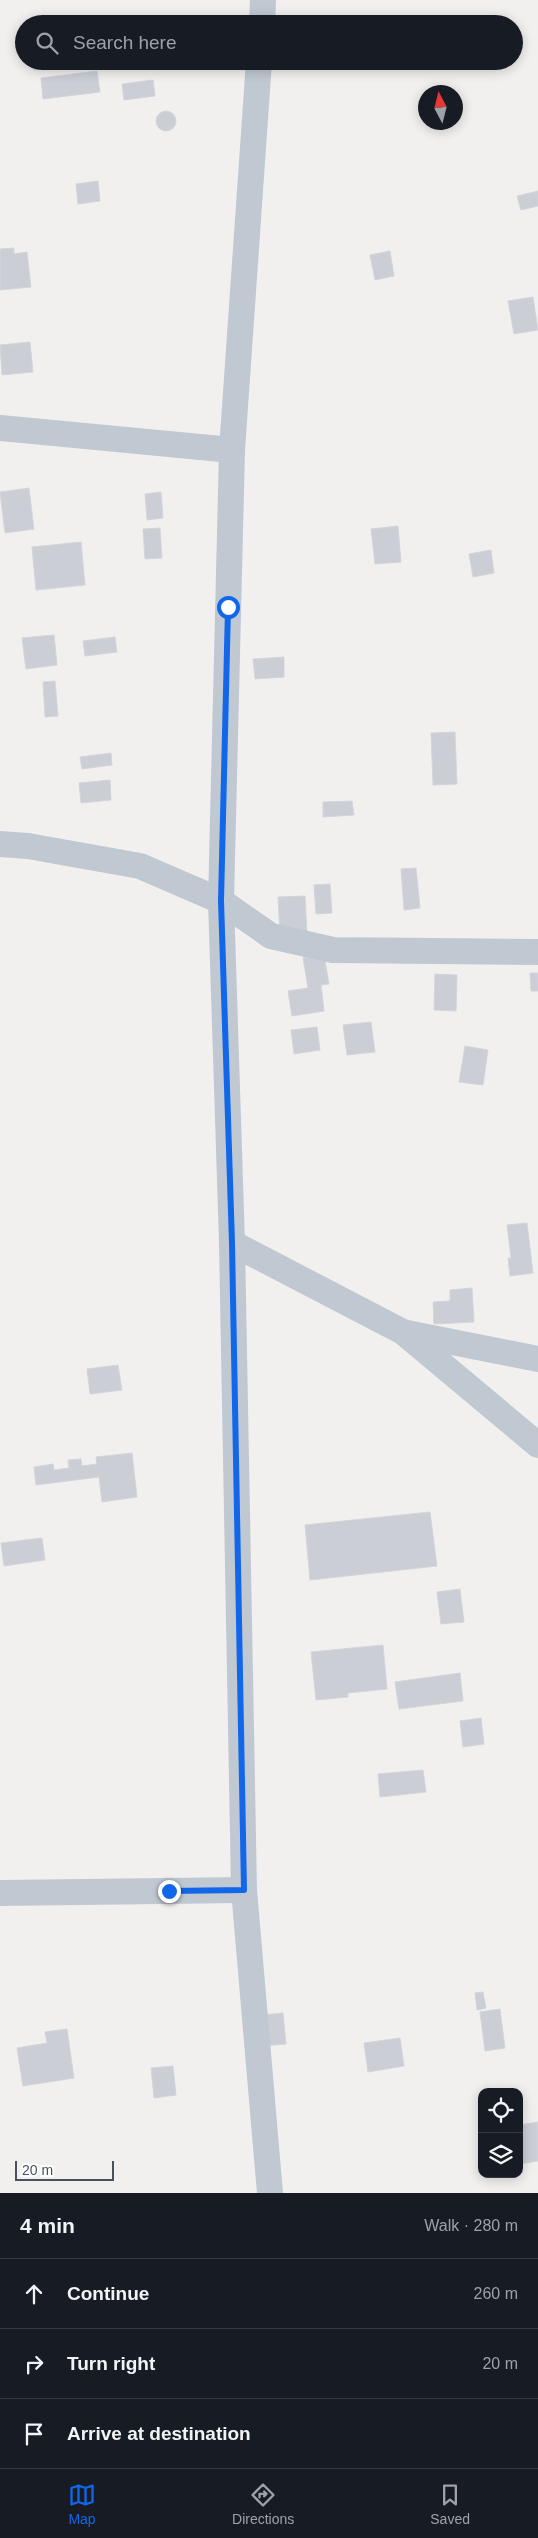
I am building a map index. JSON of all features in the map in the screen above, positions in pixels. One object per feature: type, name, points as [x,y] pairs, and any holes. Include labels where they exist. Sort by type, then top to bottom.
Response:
[{"type":"street","points":[[263,15],[264,0]]},
{"type":"street","points":[[258,70],[232,450],[221,901],[232,1243],[244,1890],[270,2193]]},
{"type":"street","points":[[0,428],[232,450]]},
{"type":"street","points":[[0,844],[140,866],[221,901],[272,936],[333,950],[538,952]]},
{"type":"street","points":[[232,1243],[404,1332],[538,1445]]},
{"type":"street","points":[[404,1332],[538,1359]]},
{"type":"street","points":[[0,1893],[244,1890]]},
{"type":"building","points":[[97,71],[100,92],[43,99],[41,78]]},
{"type":"building","points":[[153,80],[155,96],[124,100],[122,84]]},
{"type":"building","points":[[166,111],[173,114],[176,121],[173,128],[166,131],[159,128],[156,121],[159,114]]},
{"type":"building","points":[[98,181],[100,201],[78,204],[76,184]]},
{"type":"building","points":[[538,191],[538,206],[521,210],[517,196]]},
{"type":"building","points":[[14,248],[14,254],[27,252],[31,287],[0,290],[0,249]]},
{"type":"building","points":[[390,251],[394,276],[375,280],[370,255]]},
{"type":"building","points":[[533,297],[538,330],[514,334],[508,301]]},
{"type":"building","points":[[30,342],[33,372],[2,375],[0,345]]},
{"type":"building","points":[[29,488],[34,529],[5,533],[0,492]]},
{"type":"building","points":[[161,492],[163,518],[147,520],[145,494]]},
{"type":"building","points":[[398,526],[401,562],[375,564],[371,529]]},
{"type":"building","points":[[160,528],[162,558],[145,559],[143,529]]},
{"type":"building","points":[[81,542],[85,585],[36,590],[32,547]]},
{"type":"building","points":[[491,550],[494,573],[473,577],[469,554]]},
{"type":"building","points":[[54,635],[57,665],[26,669],[22,638]]},
{"type":"building","points":[[115,637],[117,652],[85,656],[83,641]]},
{"type":"building","points":[[284,657],[284,677],[255,679],[253,659]]},
{"type":"building","points":[[55,681],[58,716],[45,717],[43,682]]},
{"type":"building","points":[[455,732],[457,784],[433,785],[431,733]]},
{"type":"building","points":[[111,753],[112,765],[82,769],[80,757]]},
{"type":"building","points":[[110,780],[111,800],[81,803],[79,783]]},
{"type":"building","points":[[352,801],[354,815],[323,817],[323,802]]},
{"type":"building","points":[[416,868],[420,908],[404,910],[401,869]]},
{"type":"building","points":[[330,884],[332,913],[316,914],[314,885]]},
{"type":"building","points":[[305,896],[307,933],[280,935],[278,897]]},
{"type":"building","points":[[324,955],[329,984],[321,985],[324,1011],[292,1016],[288,991],[308,988],[303,958]]},
{"type":"building","points":[[530,973],[538,973],[538,991],[531,991]]},
{"type":"building","points":[[435,974],[457,975],[456,1011],[434,1010]]},
{"type":"building","points":[[371,1022],[375,1052],[347,1055],[343,1025]]},
{"type":"building","points":[[317,1027],[320,1050],[294,1054],[291,1030]]},
{"type":"building","points":[[465,1046],[488,1050],[483,1085],[459,1082]]},
{"type":"building","points":[[527,1223],[533,1273],[510,1276],[508,1258],[511,1258],[507,1225]]},
{"type":"building","points":[[472,1288],[474,1322],[434,1324],[433,1302],[450,1301],[450,1290]]},
{"type":"building","points":[[118,1365],[122,1390],[90,1394],[87,1369]]},
{"type":"building","points":[[132,1453],[137,1497],[102,1502],[99,1477],[36,1485],[34,1467],[53,1464],[54,1470],[69,1468],[68,1460],[81,1459],[82,1466],[97,1464],[96,1457]]},
{"type":"building","points":[[430,1512],[437,1566],[310,1580],[305,1525]]},
{"type":"building","points":[[42,1538],[45,1560],[4,1566],[1,1543]]},
{"type":"building","points":[[460,1589],[464,1622],[441,1624],[437,1592]]},
{"type":"building","points":[[383,1645],[387,1689],[348,1693],[348,1697],[316,1700],[311,1652]]},
{"type":"building","points":[[460,1673],[463,1701],[399,1709],[395,1682]]},
{"type":"building","points":[[481,1718],[484,1744],[463,1747],[460,1721]]},
{"type":"building","points":[[423,1770],[426,1792],[380,1797],[378,1774]]},
{"type":"building","points":[[483,1992],[486,2008],[477,2010],[475,1993]]},
{"type":"building","points":[[500,2009],[505,2048],[485,2051],[480,2012]]},
{"type":"building","points":[[283,2013],[286,2044],[264,2046],[261,2015]]},
{"type":"building","points":[[67,2029],[74,2078],[23,2086],[17,2048],[47,2043],[45,2032]]},
{"type":"building","points":[[400,2038],[404,2066],[368,2072],[364,2043]]},
{"type":"building","points":[[173,2066],[176,2095],[154,2098],[151,2068]]},
{"type":"building","points":[[538,2122],[538,2161],[523,2163],[523,2124]]},
{"type":"route","points":[[169,1891],[244,1890],[236,1541],[232,1243],[221,901],[228,607]]}]
